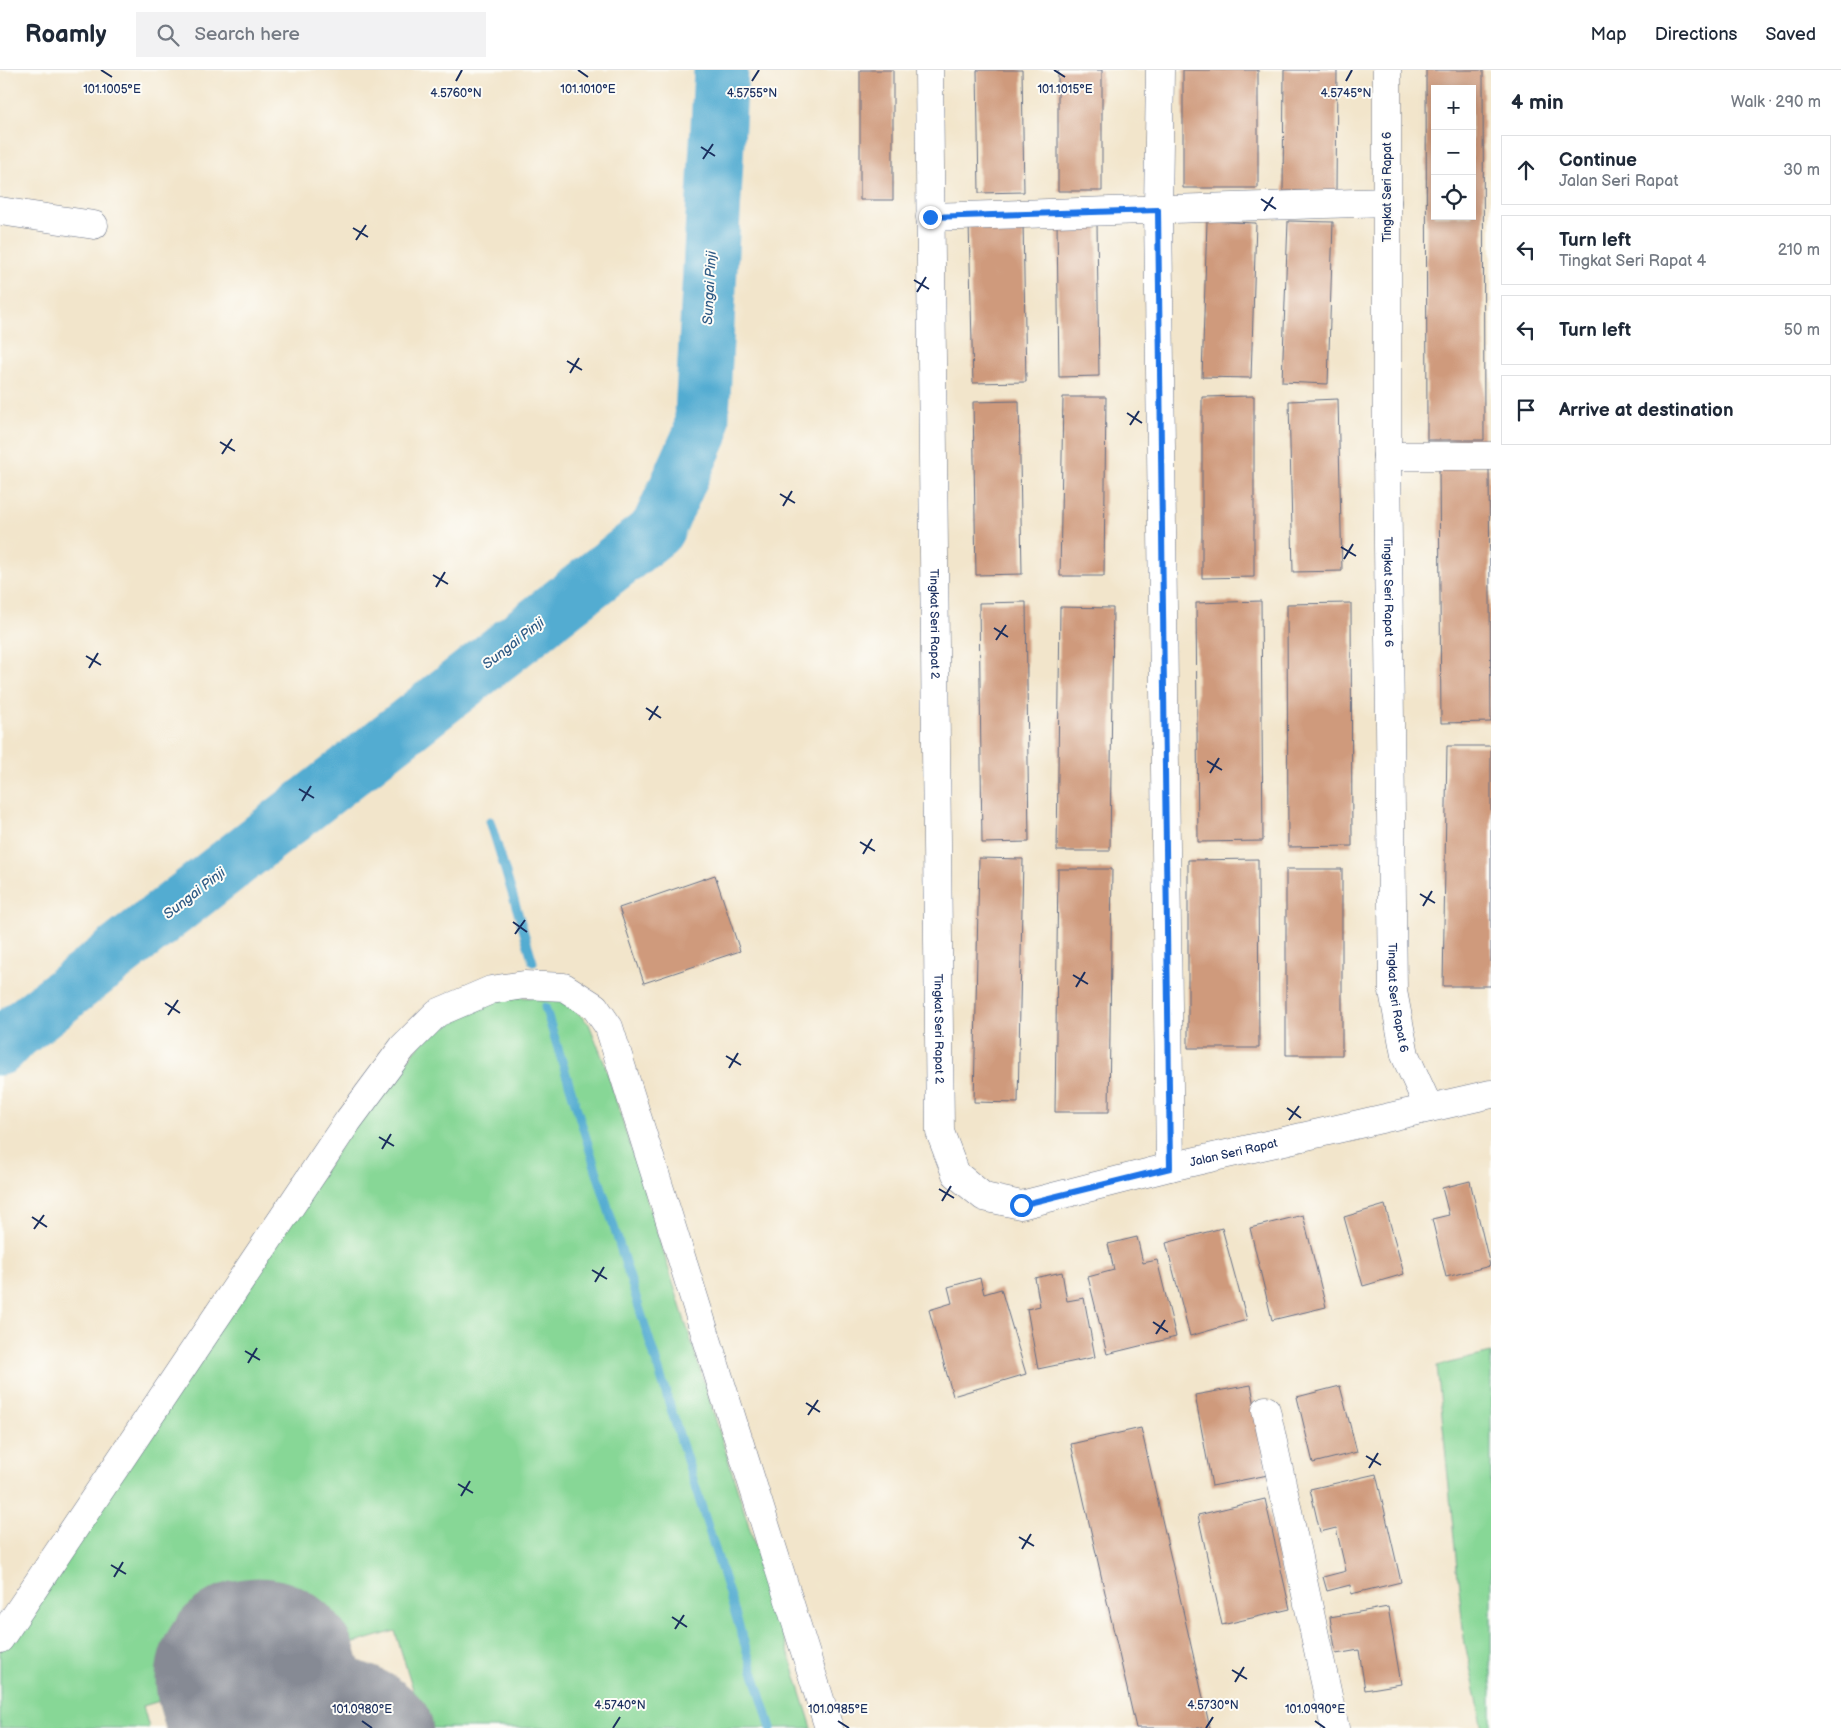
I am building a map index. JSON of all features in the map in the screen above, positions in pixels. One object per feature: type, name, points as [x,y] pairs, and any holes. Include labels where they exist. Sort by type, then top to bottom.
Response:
[{"type":"street","name":"Tingkat Seri Rapat 2","points":[[929,70],[940,1132],[956,1174]]},
{"type":"street","points":[[1160,70],[1158,210],[1170,1168]]},
{"type":"street","name":"Tingkat Seri Rapat 6","points":[[1387,70],[1388,456],[1393,991],[1406,1055],[1429,1108]]},
{"type":"street","points":[[930,217],[1387,202]]},
{"type":"street","points":[[0,211],[94,225]]},
{"type":"street","points":[[1388,456],[1491,456]]},
{"type":"street","points":[[0,1639],[348,1121],[403,1047],[437,1013],[491,990],[524,985],[564,988],[595,1007],[609,1028],[829,1728]]},
{"type":"street","name":"Jalan Seri Rapat","points":[[956,1174],[984,1197],[1021,1205],[1170,1168],[1491,1094]]},
{"type":"street","points":[[1266,1410],[1336,1728]]},
{"type":"green space","points":[[487,997],[563,998],[589,1024],[604,1062],[812,1728],[425,1728],[395,1631],[143,1706],[149,1728],[0,1728],[0,1652],[355,1125],[440,1020]]},
{"type":"green space","points":[[1491,1353],[1491,1728],[1483,1728],[1464,1639],[1437,1366]]},
{"type":"building","points":[[860,70],[893,70],[893,200],[860,200]]},
{"type":"building","points":[[977,70],[1022,70],[1024,192],[979,193]]},
{"type":"building","points":[[1058,70],[1102,70],[1102,191],[1058,191]]},
{"type":"building","points":[[1183,70],[1258,70],[1258,188],[1183,188]]},
{"type":"building","points":[[1284,70],[1337,70],[1336,191],[1283,191]]},
{"type":"building","points":[[1426,70],[1483,70],[1484,440],[1427,440]]},
{"type":"building","points":[[1207,221],[1256,223],[1251,378],[1202,377]]},
{"type":"building","points":[[1288,221],[1333,222],[1328,384],[1282,382]]},
{"type":"building","points":[[1023,222],[1026,382],[973,383],[969,223]]},
{"type":"building","points":[[1057,222],[1097,222],[1099,376],[1059,377]]},
{"type":"building","points":[[1254,396],[1254,577],[1202,578],[1202,397]]},
{"type":"building","points":[[1063,397],[1106,397],[1104,576],[1060,576]]},
{"type":"building","points":[[1338,399],[1342,571],[1293,572],[1289,401]]},
{"type":"building","points":[[1019,401],[1022,574],[976,575],[973,402]]},
{"type":"building","points":[[1489,468],[1491,722],[1441,723],[1439,469]]},
{"type":"building","points":[[1261,601],[1263,841],[1198,842],[1196,603]]},
{"type":"building","points":[[1026,602],[1029,842],[982,843],[979,603]]},
{"type":"building","points":[[1351,603],[1352,846],[1288,847],[1287,604]]},
{"type":"building","points":[[1060,607],[1113,608],[1110,851],[1057,851]]},
{"type":"building","points":[[1447,746],[1491,746],[1491,986],[1443,986]]},
{"type":"building","points":[[979,858],[1023,859],[1018,1103],[974,1102]]},
{"type":"building","points":[[1258,859],[1259,1048],[1188,1048],[1188,860]]},
{"type":"building","points":[[1058,869],[1112,869],[1109,1112],[1055,1112]]},
{"type":"building","points":[[1286,869],[1342,869],[1342,1055],[1286,1055]]},
{"type":"building","points":[[715,875],[740,951],[644,983],[619,908]]},
{"type":"building","points":[[1470,1181],[1490,1266],[1446,1277],[1432,1219],[1449,1215],[1442,1188]]},
{"type":"building","points":[[1385,1205],[1404,1274],[1363,1286],[1344,1217]]},
{"type":"building","points":[[1303,1215],[1326,1307],[1272,1320],[1250,1228]]},
{"type":"building","points":[[1222,1228],[1247,1320],[1190,1336],[1166,1243]]},
{"type":"building","points":[[1137,1237],[1143,1263],[1157,1260],[1176,1337],[1107,1354],[1088,1277],[1114,1270],[1108,1244]]},
{"type":"building","points":[[1062,1272],[1067,1301],[1084,1298],[1095,1357],[1038,1369],[1027,1309],[1040,1306],[1035,1278]]},
{"type":"building","points":[[980,1278],[984,1294],[1001,1289],[1026,1374],[953,1396],[929,1310],[952,1303],[948,1287]]},
{"type":"building","points":[[1251,1385],[1268,1475],[1212,1486],[1195,1395]]},
{"type":"building","points":[[1340,1386],[1357,1452],[1313,1463],[1297,1397]]},
{"type":"building","points":[[1141,1428],[1210,1728],[1136,1728],[1071,1444]]},
{"type":"building","points":[[1376,1474],[1401,1582],[1351,1594],[1350,1585],[1327,1591],[1323,1577],[1346,1571],[1336,1528],[1320,1532],[1310,1489]]},
{"type":"building","points":[[1265,1499],[1290,1609],[1222,1625],[1198,1515]]},
{"type":"building","points":[[1388,1607],[1401,1684],[1365,1690],[1359,1650],[1336,1654],[1330,1617]]},
{"type":"waterway","name":"Sungai Pinji","points":[[0,1048],[11,1036],[657,530],[701,433],[721,70]]},
{"type":"waterway","points":[[490,821],[533,962]]},
{"type":"waterway","points":[[545,1007],[771,1728]]},
{"type":"taxiway","points":[[254,1728],[266,1714],[273,1710],[299,1699],[316,1695],[332,1696],[361,1705],[370,1709],[392,1728]]},
{"type":"runway","points":[[258,1680],[272,1728]]},
{"type":"route","points":[[930,217],[1158,210],[1170,1168],[1021,1205]]}]
